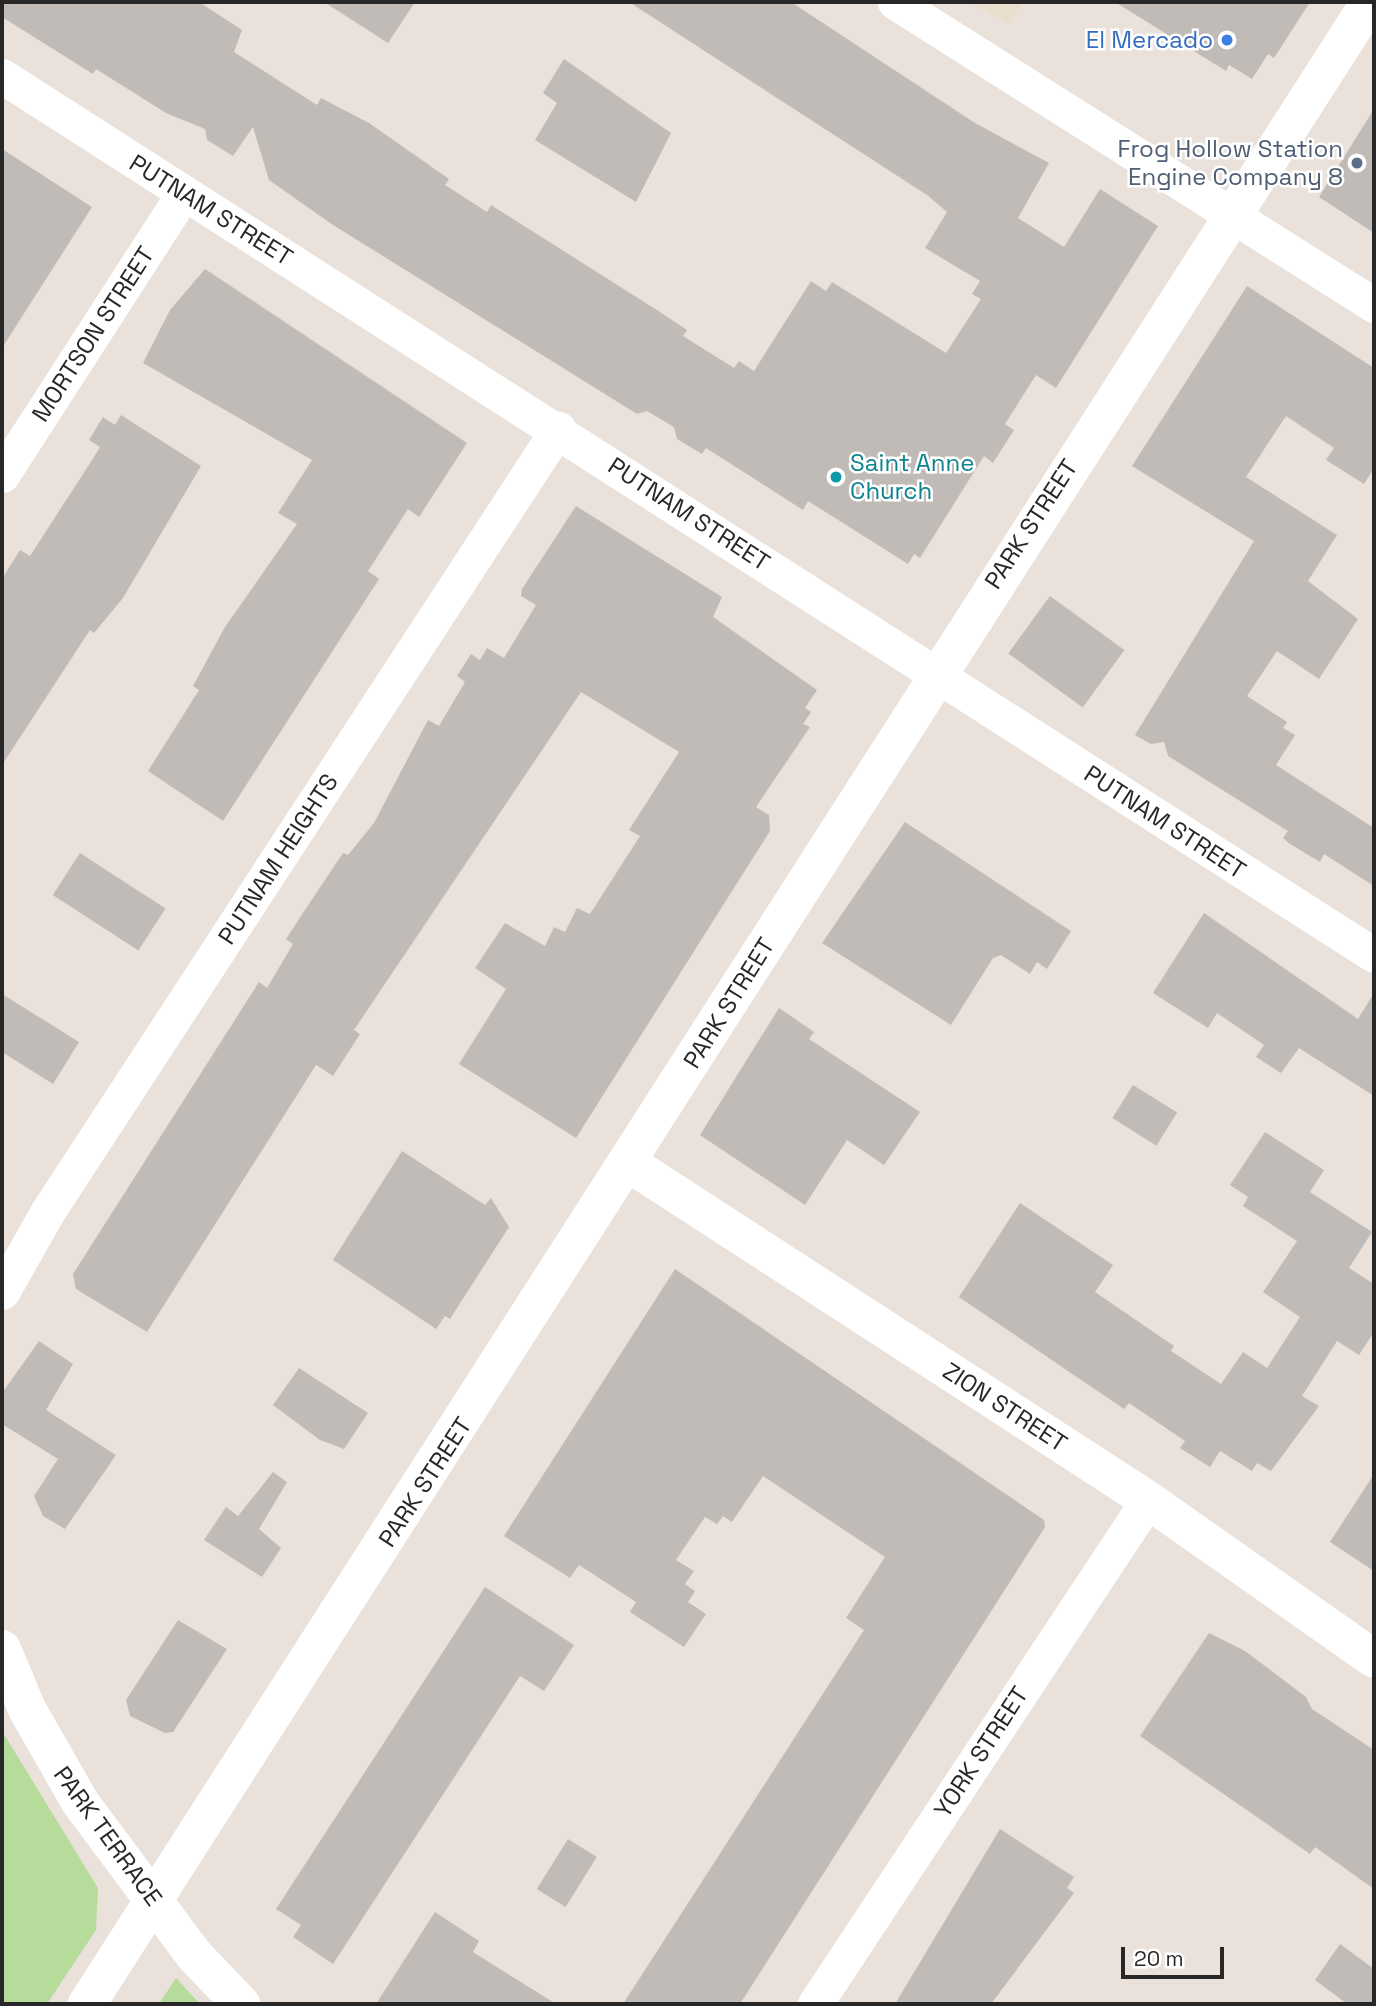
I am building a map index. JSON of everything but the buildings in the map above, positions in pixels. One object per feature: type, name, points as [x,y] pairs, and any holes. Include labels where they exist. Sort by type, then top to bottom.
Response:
[{"type":"main road","name":"PARK STREET","points":[[88,2004],[630,1164],[935,673],[1370,2]]},
{"type":"main road","name":"ZION STREET","points":[[630,1164],[1147,1500],[1374,1659]]},
{"type":"main road","name":"PARK TERRACE","points":[[2,1649],[54,1761],[155,1901],[241,2004]]},
{"type":"street","points":[[895,2],[1374,305]]},
{"type":"street","name":"PUTNAM STREET","points":[[2,76],[558,429],[1374,955]]},
{"type":"street","name":"MORTSON STREET","points":[[2,475],[184,192]]},
{"type":"street","name":"PUTNAM HEIGHTS","points":[[2,1292],[48,1212],[558,429]]},
{"type":"street","name":"YORK STREET","points":[[815,2004],[1147,1500]]},
{"type":"shaded area","points":[[972,2],[1022,2],[1008,24]]},
{"type":"green space","points":[[2,1731],[98,1888],[96,1930],[47,2004],[2,2004]]},
{"type":"green space","points":[[176,1978],[200,2004],[159,2004]]},
{"type":"place","name":"El Mercado","points":[[1227,40]]},
{"type":"place","name":"Frog Hollow Station Engine Company 8","points":[[1357,163]]},
{"type":"place","name":"Saint Anne Church","points":[[836,477]]}]
